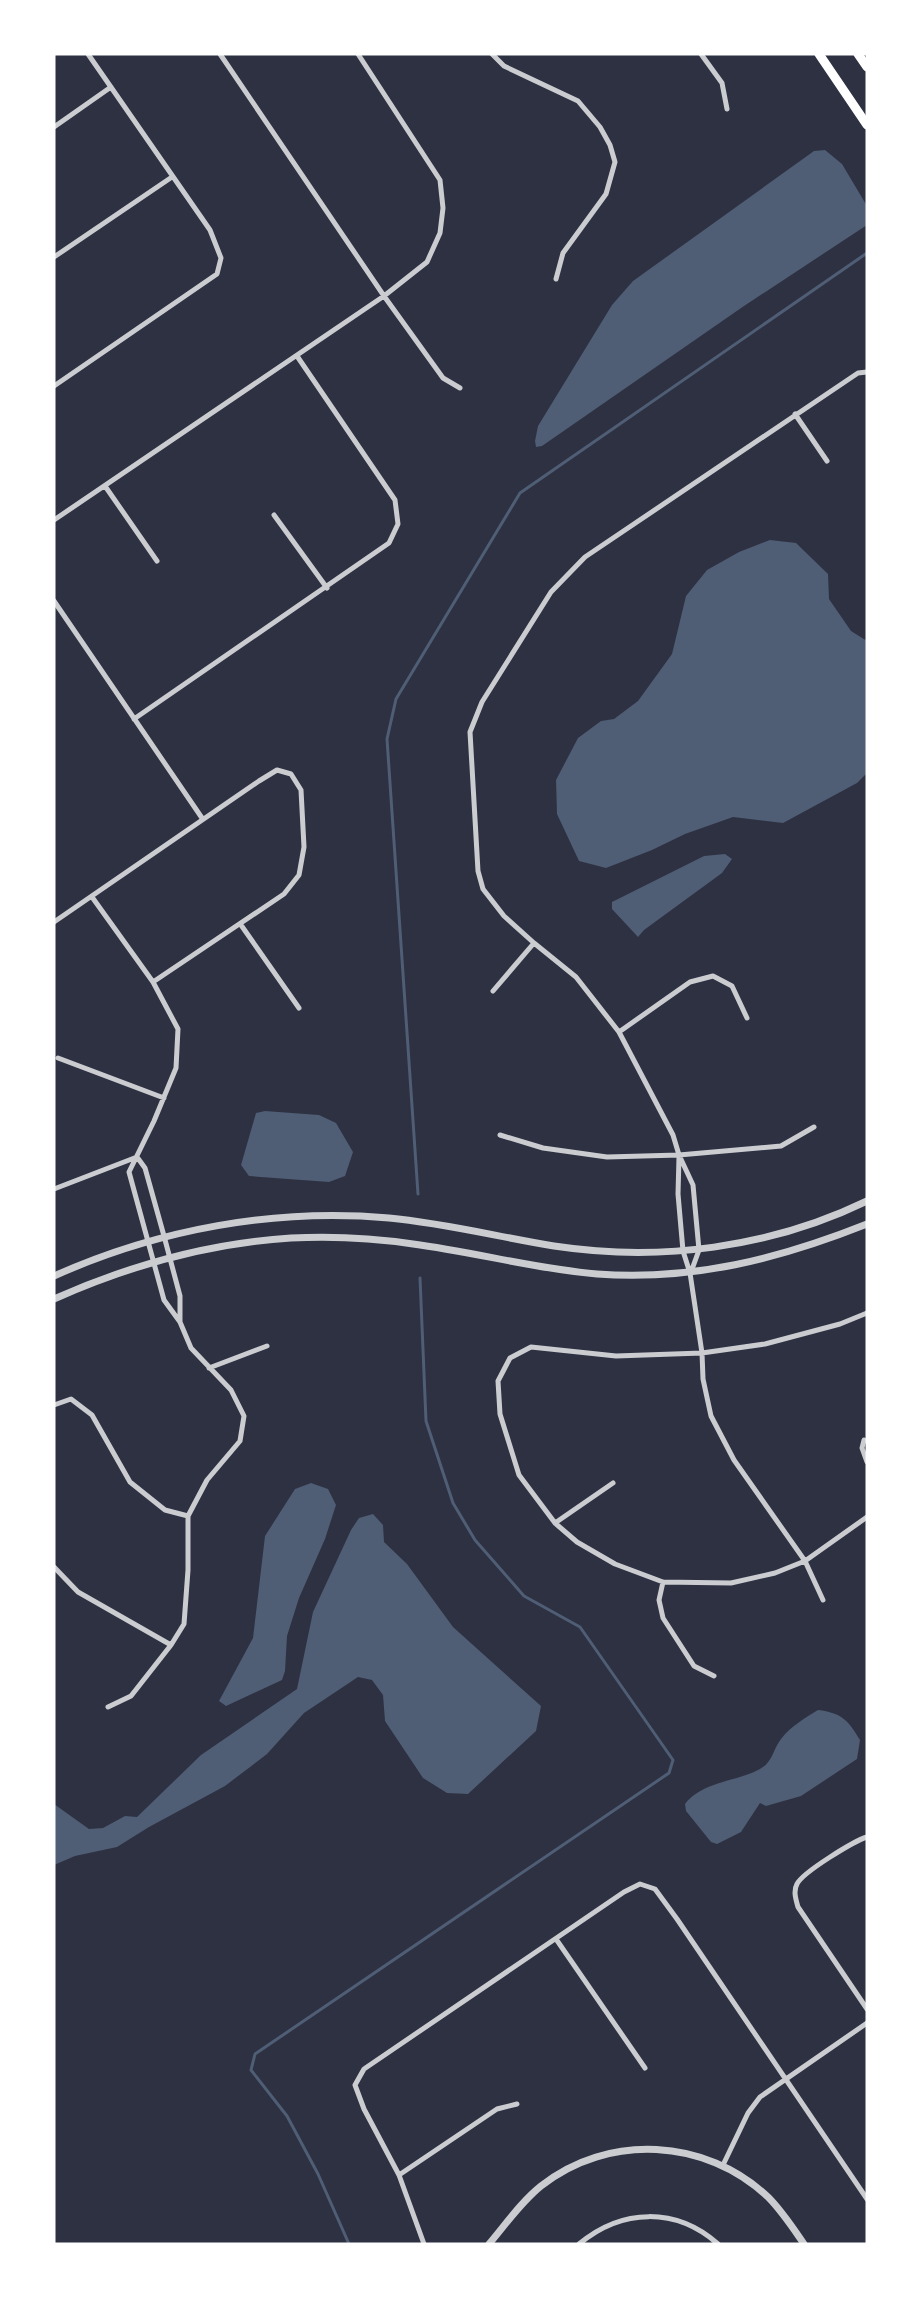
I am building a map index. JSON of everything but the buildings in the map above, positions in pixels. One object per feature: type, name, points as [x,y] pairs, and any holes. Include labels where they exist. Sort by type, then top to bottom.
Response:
[{"type":"highway","points":[[819,54],[867,125]]},
{"type":"highway","points":[[858,54],[867,67]]},
{"type":"street","points":[[54,386],[217,274],[221,258],[210,230],[88,54]]},
{"type":"street","points":[[220,54],[384,296],[443,378],[460,388]]},
{"type":"street","points":[[54,520],[384,296],[426,262],[440,233],[443,208],[440,180],[358,54]]},
{"type":"street","points":[[492,54],[504,66],[578,100],[600,127],[610,145],[615,162],[606,194],[563,253],[556,279]]},
{"type":"street","points":[[701,54],[722,83],[727,109]]},
{"type":"street","points":[[54,127],[111,87]]},
{"type":"street","points":[[54,257],[172,177]]},
{"type":"street","points":[[134,719],[327,588],[389,543],[398,524],[395,500],[297,356]]},
{"type":"street","points":[[690,1273],[699,1250],[693,1185],[679,1155],[673,1135],[619,1032],[576,977],[504,916],[483,889],[478,871],[470,732],[482,702],[551,592],[585,557],[795,414],[858,373],[867,372]]},
{"type":"street","points":[[795,414],[827,461]]},
{"type":"street","points":[[105,486],[157,561]]},
{"type":"street","points":[[274,514],[327,588]]},
{"type":"street","points":[[54,601],[202,818]]},
{"type":"street","points":[[54,922],[202,818],[277,770],[291,774],[301,790],[304,847],[299,875],[284,894],[153,982]]},
{"type":"street","points":[[92,897],[153,982],[178,1029],[176,1068],[129,1172],[164,1300],[180,1322],[191,1348],[231,1390],[244,1416],[240,1441],[207,1480],[188,1516],[188,1570],[184,1624],[171,1645],[131,1696],[108,1707]]},
{"type":"street","points":[[241,925],[299,1008]]},
{"type":"street","points":[[493,991],[534,943]]},
{"type":"street","points":[[619,1032],[690,982],[713,976],[732,986],[747,1018]]},
{"type":"street","points":[[58,1058],[164,1098]]},
{"type":"street","points":[[500,1135],[543,1148],[607,1157],[679,1155],[781,1146],[814,1127]]},
{"type":"street","points":[[679,1155],[678,1194],[683,1251],[690,1273],[702,1353],[703,1379],[711,1416],[734,1460],[805,1561],[823,1600]]},
{"type":"street","points":[[54,1189],[136,1157]]},
{"type":"street","points":[[136,1157],[145,1168],[170,1258],[180,1296],[180,1322]]},
{"type":"street","points":[[54,1276],[84,1263],[164,1236],[276,1217],[389,1218],[555,1246],[642,1253],[699,1250],[781,1233],[867,1201]]},
{"type":"street","points":[[54,1299],[153,1262],[231,1245],[281,1239],[353,1239],[413,1244],[596,1274],[635,1276],[690,1273],[753,1262],[816,1244],[867,1224]]},
{"type":"street","points":[[867,1312],[840,1324],[765,1344],[702,1353],[616,1356],[531,1347],[510,1358],[498,1381],[500,1414],[519,1475],[555,1523],[577,1542],[615,1564],[663,1582],[731,1583],[775,1573],[805,1561],[867,1517]]},
{"type":"street","points":[[209,1368],[267,1346]]},
{"type":"street","points":[[54,1405],[71,1399],[92,1415],[130,1482],[165,1510],[188,1516]]},
{"type":"street","points":[[864,1440],[862,1448],[867,1462]]},
{"type":"street","points":[[555,1523],[612,1484]]},
{"type":"street","points":[[54,1567],[85,1596],[171,1645]]},
{"type":"street","points":[[663,1582],[659,1600],[663,1618],[694,1666],[714,1676]]},
{"type":"street","points":[[867,1837],[856,1840],[807,1873],[797,1884],[795,1896],[798,1907],[867,2009]]},
{"type":"street","points":[[424,2244],[399,2175],[364,2109],[355,2085],[364,2069],[624,1892],[640,1884],[655,1889],[867,2199]]},
{"type":"street","points":[[556,1940],[645,2068]]},
{"type":"street","points":[[723,2165],[755,2102],[867,2023]]},
{"type":"street","points":[[399,2175],[497,2109],[517,2104]]},
{"type":"street","points":[[489,2244],[533,2193],[564,2170],[591,2158],[619,2151],[662,2149],[699,2156],[723,2165],[747,2180],[767,2196],[804,2244]]},
{"type":"street","points":[[579,2244],[590,2235],[627,2218],[668,2217],[702,2230],[718,2244]]},
{"type":"water","points":[[825,150],[842,164],[867,206],[867,225],[744,306],[542,446],[536,447],[538,426],[612,305],[633,281],[814,151]]},
{"type":"water","points":[[770,540],[796,543],[828,574],[829,599],[851,631],[867,641],[867,773],[857,783],[783,823],[733,817],[685,834],[606,868],[579,861],[557,814],[556,780],[578,738],[601,721],[614,719],[638,701],[672,654],[686,596],[707,570],[739,552]]},
{"type":"water","points":[[725,854],[732,859],[722,873],[644,930],[638,937],[612,909],[612,902],[704,856]]},
{"type":"water","points":[[265,1111],[319,1115],[336,1123],[353,1152],[345,1176],[329,1182],[249,1176],[241,1165],[256,1113]]},
{"type":"water","points":[[311,1483],[328,1489],[336,1505],[325,1539],[299,1598],[287,1636],[285,1671],[282,1680],[226,1706],[219,1701],[253,1638],[265,1536],[295,1489]]},
{"type":"water","points":[[373,1514],[383,1525],[384,1542],[407,1564],[453,1627],[541,1706],[536,1731],[468,1794],[447,1793],[423,1778],[385,1721],[383,1695],[372,1680],[358,1677],[304,1713],[267,1754],[225,1786],[117,1847],[75,1856],[54,1865],[54,1804],[89,1829],[103,1828],[125,1816],[137,1817],[201,1755],[297,1689],[313,1612],[351,1530],[359,1518]]},
{"type":"water","points":[[818,1710],[839,1716],[852,1727],[860,1740],[857,1759],[801,1796],[766,1806],[760,1803],[741,1832],[717,1844],[711,1842],[686,1811],[685,1804],[692,1796],[710,1786],[760,1769],[770,1759],[785,1734]]},
{"type":"waterway","points":[[418,1194],[387,739],[396,699],[520,493],[867,253]]},
{"type":"waterway","points":[[349,2244],[318,2174],[287,2116],[251,2070],[255,2054],[669,1773],[673,1760],[580,1627],[524,1596],[475,1540],[453,1503],[426,1421],[420,1278]]}]
